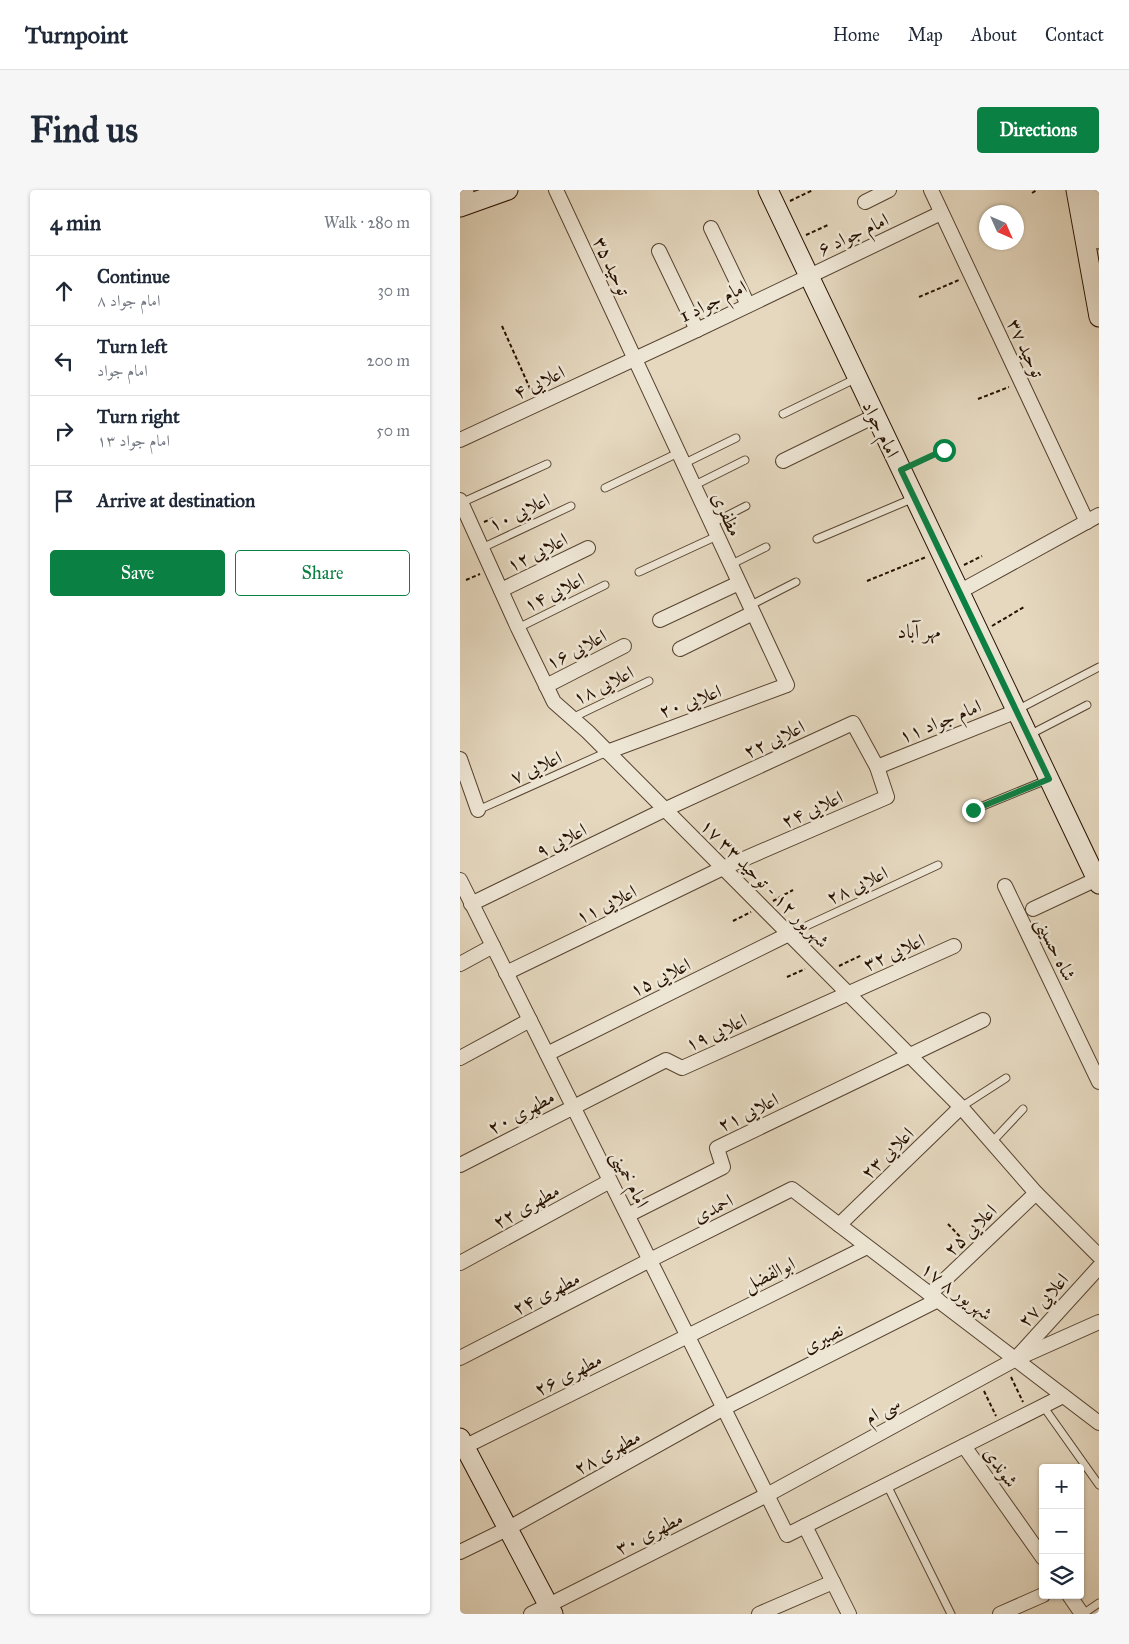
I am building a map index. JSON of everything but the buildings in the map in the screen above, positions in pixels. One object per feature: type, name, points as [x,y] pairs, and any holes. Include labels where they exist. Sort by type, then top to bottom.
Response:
[{"type":"street","points":[[460,191],[464,190]]},
{"type":"street","points":[[460,206],[508,190]]},
{"type":"street","name":"توحید ۳۵","points":[[556,190],[634,359]]},
{"type":"street","name":"امام جواد","points":[[768,190],[1098,881]]},
{"type":"street","points":[[865,202],[889,190]]},
{"type":"street","name":"توحید ۳۷","points":[[931,190],[1021,382],[1093,519]]},
{"type":"street","points":[[1076,190],[1099,317]]},
{"type":"street","points":[[1089,190],[1099,239]]},
{"type":"street","name":"امام جواد ۶","points":[[808,275],[941,213]]},
{"type":"street","points":[[711,228],[748,305]]},
{"type":"street","points":[[659,251],[697,330]]},
{"type":"street","name":"امام جواد 1","points":[[634,359],[808,275]]},
{"type":"street","name":"اعلایی ۴","points":[[460,440],[634,359]]},
{"type":"street","name":"مظفری","points":[[634,359],[787,685]]},
{"type":"street","points":[[783,461],[875,416]]},
{"type":"street","name":"۱۷ شهریور ۱۲ - توحید ۳۳","points":[[461,502],[554,702],[588,732],[910,1055],[992,1142],[1036,1193],[1099,1256]]},
{"type":"street","points":[[959,592],[1093,519]]},
{"type":"street","name":"اعلایی ۱۲","points":[[501,590],[588,548]]},
{"type":"street","points":[[660,620],[738,582]]},
{"type":"street","points":[[680,649],[751,609]]},
{"type":"street","name":"اعلایی ۱۶","points":[[546,686],[624,646]]},
{"type":"street","name":"اعلایی ۲۰","points":[[607,752],[787,685]]},
{"type":"street","name":"امام جواد ۱۱","points":[[877,767],[1017,710]]},
{"type":"street","name":"اعلایی ۲۲","points":[[666,810],[853,723],[877,767]]},
{"type":"street","points":[[460,758],[478,810]]},
{"type":"street","name":"اعلایی ۲۴","points":[[723,868],[887,797],[877,767]]},
{"type":"street","name":"اعلایی ۹","points":[[472,904],[666,810]]},
{"type":"street","name":"اعلایی ۱۱","points":[[506,973],[723,868]]},
{"type":"street","name":"امام خمینی","points":[[460,880],[787,1535],[805,1526]]},
{"type":"street","points":[[1033,909],[1098,881]]},
{"type":"street","name":"شاه حسینی","points":[[1005,886],[1099,1082]]},
{"type":"street","name":"اعلایی ۱۵","points":[[547,1054],[789,934]]},
{"type":"street","points":[[460,964],[493,946]]},
{"type":"street","name":"اعلایی ۳۲","points":[[848,992],[954,946]]},
{"type":"street","name":"اعلایی ۱۹","points":[[573,1106],[666,1060],[682,1068],[848,992]]},
{"type":"street","points":[[460,1058],[530,1020]]},
{"type":"street","points":[[910,1055],[982,1020]]},
{"type":"street","name":"اعلایی ۲۱","points":[[628,1216],[723,1166],[717,1148],[910,1055]]},
{"type":"street","name":"مطهری ۲۰","points":[[460,1165],[573,1106]]},
{"type":"street","name":"اعلایی ۲۳","points":[[839,1225],[960,1107]]},
{"type":"street","name":"مطهری ۲۲","points":[[460,1263],[610,1181]]},
{"type":"street","name":"۱۷ شهریور ۸","points":[[792,1190],[934,1297],[1010,1362],[1063,1396],[1099,1423]]},
{"type":"street","name":"احمدی","points":[[650,1260],[792,1190]]},
{"type":"street","name":"اعلایی ۲۵","points":[[934,1297],[974,1252],[1036,1193]]},
{"type":"street","name":"ابوالفضل","points":[[688,1335],[867,1247]]},
{"type":"street","name":"مطهری ۲۴","points":[[460,1358],[650,1260]]},
{"type":"street","name":"اعلایی ۲۷","points":[[1010,1362],[1099,1267]]},
{"type":"street","name":"نصیری","points":[[724,1408],[934,1297]]},
{"type":"street","points":[[1010,1362],[1099,1322]]},
{"type":"street","name":"مطهری ۲۶","points":[[462,1445],[688,1335]]},
{"type":"street","name":"سی ام","points":[[767,1495],[1010,1362]]},
{"type":"street","points":[[849,1614],[805,1526],[1063,1396]]},
{"type":"street","name":"مطهری ۲۸","points":[[460,1552],[507,1529],[724,1408]]},
{"type":"street","points":[[462,1445],[550,1610]]},
{"type":"street","name":"شوندی","points":[[964,1446],[1040,1554]]},
{"type":"street","name":"مطهری ۳۰","points":[[531,1614],[550,1610],[767,1495]]},
{"type":"street","points":[[759,1614],[833,1582]]},
{"type":"street","points":[[1000,1614],[1039,1597]]},
{"type":"street","points":[[1072,1599],[1083,1614]]},
{"type":"lane","points":[[783,414],[857,378]]},
{"type":"lane","points":[[605,488],[736,438]]},
{"type":"lane","points":[[693,486],[745,460]]},
{"type":"lane","points":[[461,502],[547,464]]},
{"type":"lane","points":[[817,539],[914,498]]},
{"type":"lane","name":"اعلایی ۱۰","points":[[482,548],[571,506]]},
{"type":"lane","points":[[639,572],[714,530],[746,506]]},
{"type":"lane","points":[[730,565],[766,547]]},
{"type":"lane","points":[[751,609],[796,582]]},
{"type":"lane","name":"اعلایی ۱۴","points":[[518,628],[605,585]]},
{"type":"lane","points":[[1017,710],[1099,667]]},
{"type":"lane","name":"اعلایی ۱۸","points":[[572,718],[649,681]]},
{"type":"lane","points":[[1029,736],[1087,705]]},
{"type":"lane","name":"اعلایی ۷","points":[[478,810],[607,752]]},
{"type":"lane","points":[[973,810],[1049,779]]},
{"type":"lane","name":"اعلایی ۲۸","points":[[789,934],[938,865]]},
{"type":"lane","points":[[960,1107],[1006,1078]]},
{"type":"lane","points":[[992,1142],[1023,1109]]},
{"type":"lane","points":[[1043,1406],[1099,1485]]},
{"type":"lane","points":[[886,1485],[951,1614]]},
{"type":"lane","points":[[1083,1614],[1099,1603]]},
{"type":"path","points":[[776,208],[813,190]]},
{"type":"path","points":[[1032,193],[1037,190]]},
{"type":"path","points":[[792,241],[828,226]]},
{"type":"path","points":[[919,297],[970,274]]},
{"type":"path","points":[[502,326],[536,404]]},
{"type":"path","points":[[978,400],[1021,382]]},
{"type":"path","points":[[901,470],[944,450]]},
{"type":"path","points":[[867,581],[940,551]]},
{"type":"path","points":[[950,572],[982,556]]},
{"type":"path","points":[[466,580],[491,569]]},
{"type":"path","points":[[979,634],[1024,607]]},
{"type":"path","points":[[733,921],[793,890]]},
{"type":"path","points":[[787,977],[862,954]]},
{"type":"path","points":[[948,1224],[974,1252]]},
{"type":"path","points":[[1010,1362],[1029,1413]]},
{"type":"path","points":[[979,1379],[1000,1427]]},
{"type":"district","name":"مهر آباد","points":[[919,631]]},
{"type":"route","points":[[944,450],[901,470],[1049,779],[973,810]]}]
